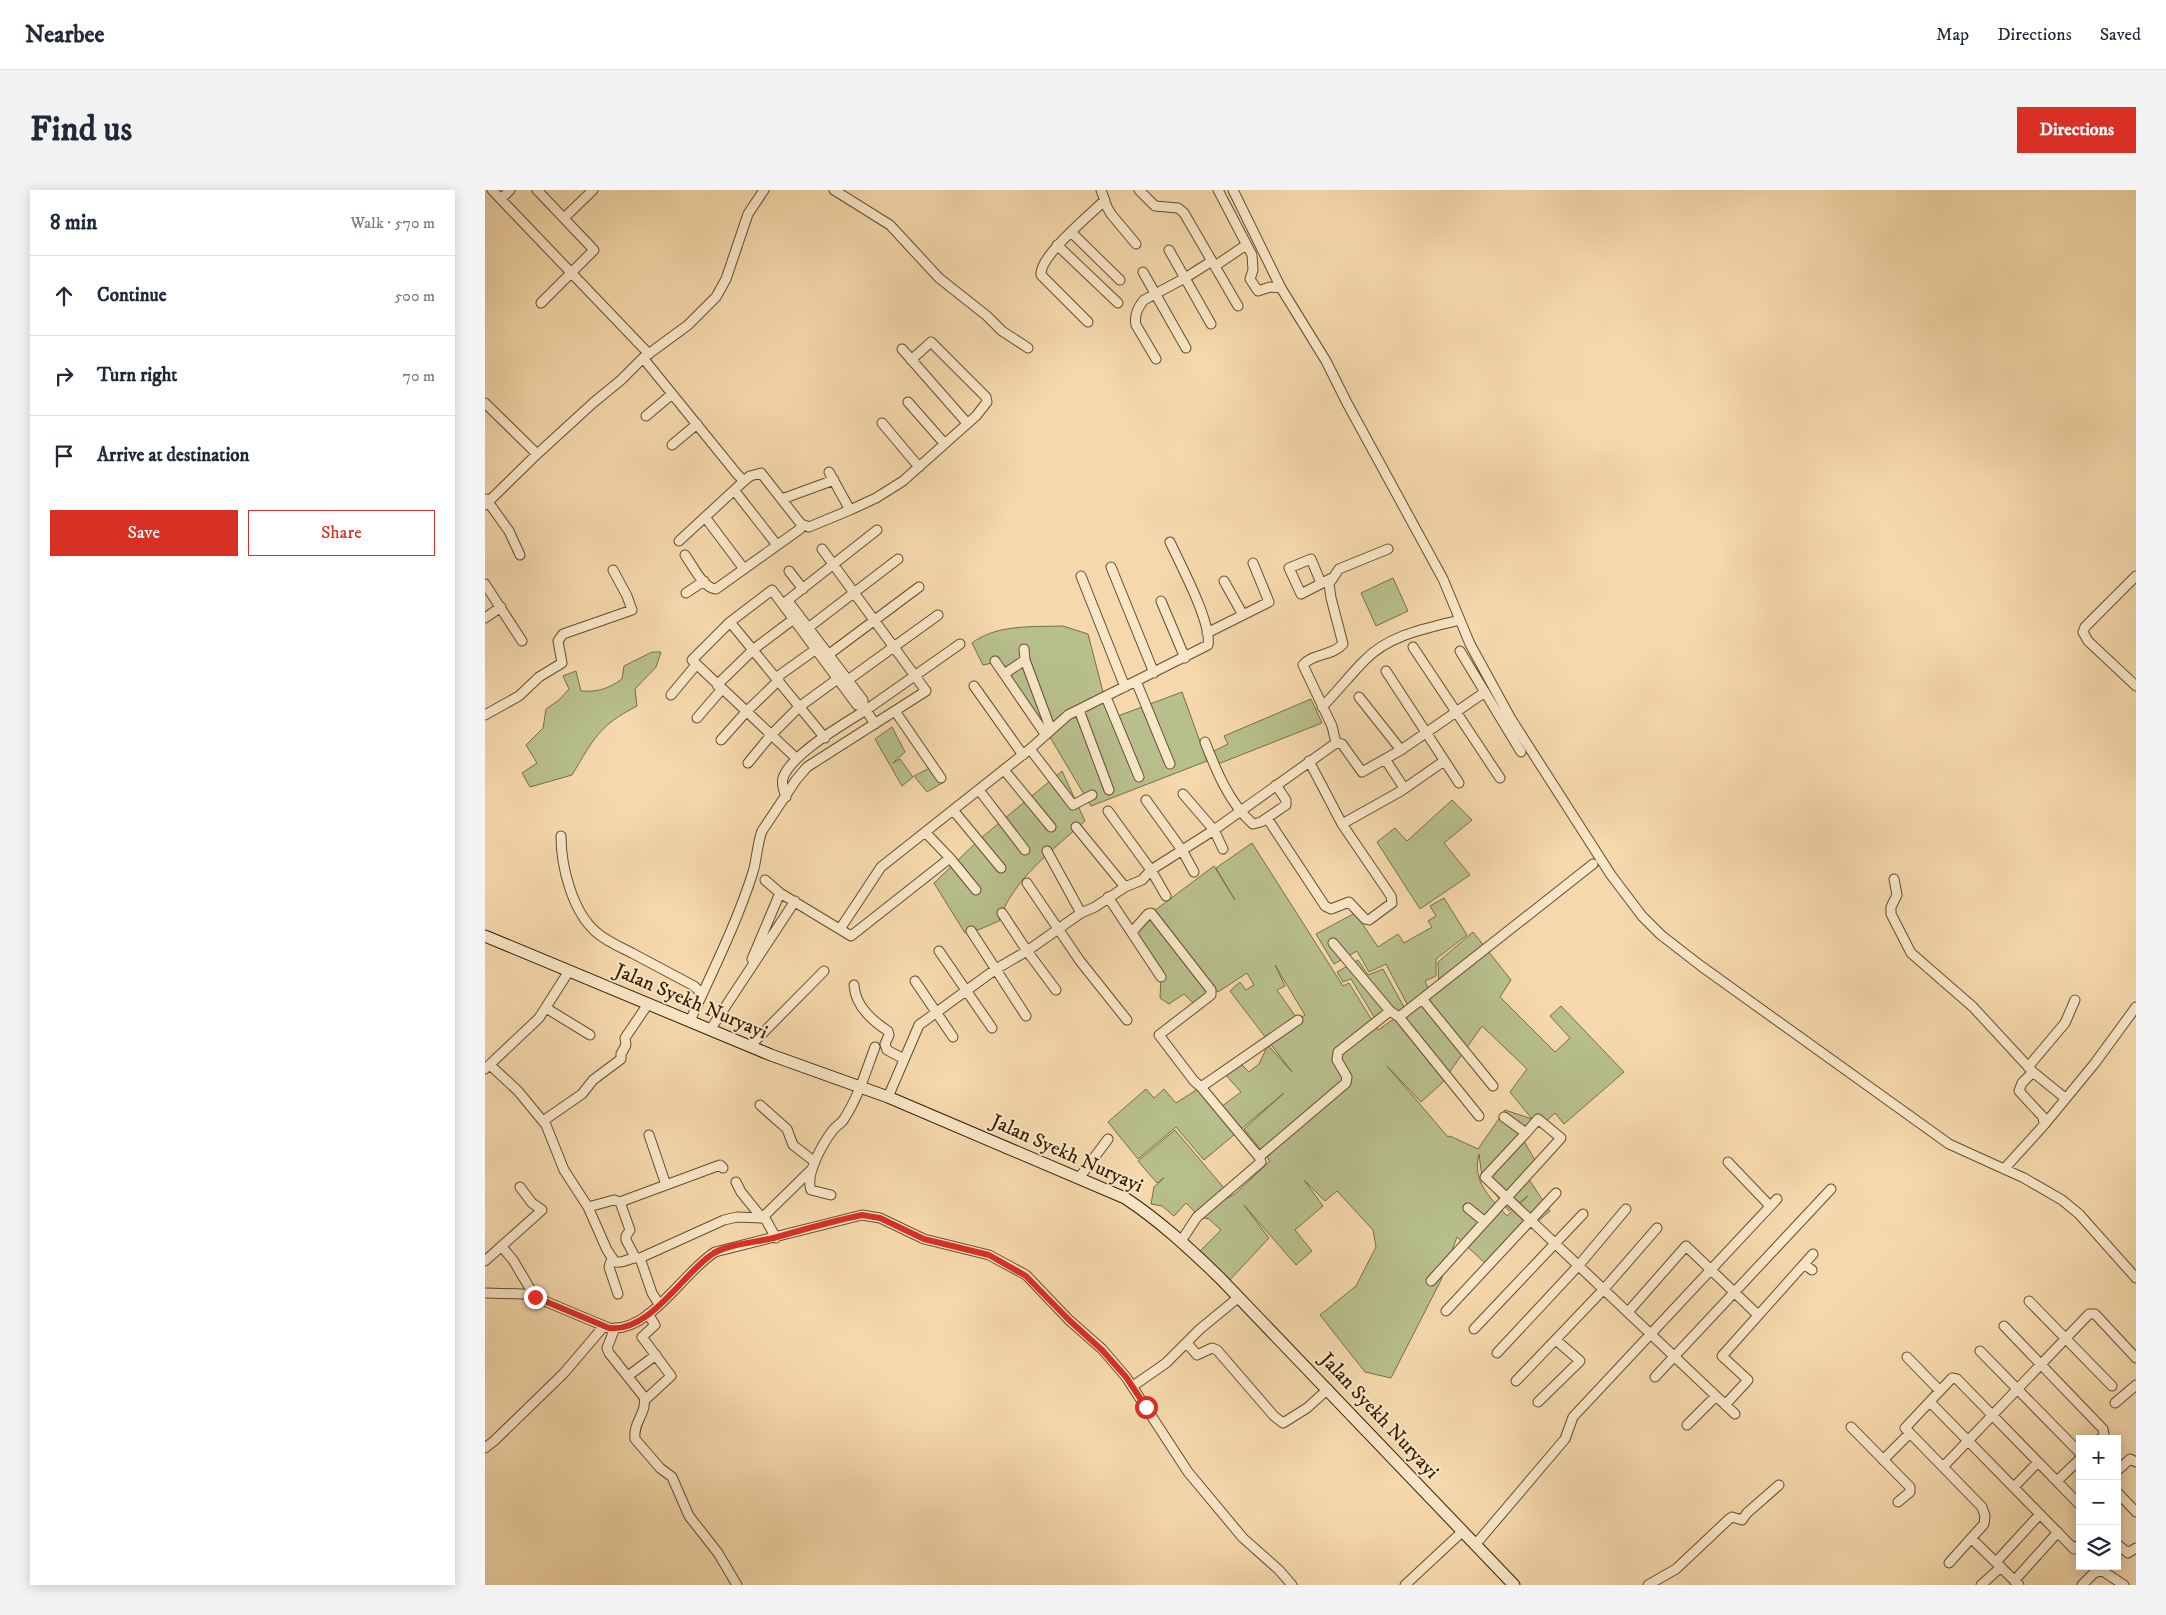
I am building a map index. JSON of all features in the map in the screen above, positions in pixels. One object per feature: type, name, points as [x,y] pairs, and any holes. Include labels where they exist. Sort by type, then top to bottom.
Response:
[{"type":"main road","name":"Jalan Syekh Nuryayi","points":[[485,936],[750,1046],[889,1097],[1125,1198],[1149,1213],[1239,1297],[1328,1388],[1514,1585]]},
{"type":"street","points":[[492,190],[572,273],[646,356],[672,394],[744,481]]},
{"type":"street","points":[[501,199],[510,190]]},
{"type":"street","points":[[564,218],[593,190]]},
{"type":"street","points":[[520,555],[509,531],[487,502],[537,454],[646,356],[688,325],[716,297],[726,279],[748,214],[764,190]]},
{"type":"street","points":[[834,190],[890,225],[939,278],[987,316],[1002,331],[1028,348]]},
{"type":"street","points":[[1101,190],[1111,214],[1136,244]]},
{"type":"street","points":[[1139,190],[1155,206],[1178,208],[1184,213],[1238,306]]},
{"type":"street","points":[[1218,190],[1252,255],[1253,270],[1250,279],[1254,287],[1258,291],[1270,287],[1281,288]]},
{"type":"street","points":[[1233,190],[1281,288],[1334,376],[1443,579],[1470,644],[1531,750],[1611,875],[1642,916],[1701,966],[1949,1144],[2045,1189],[2079,1214],[2136,1278]]},
{"type":"street","points":[[541,303],[594,250],[542,192]]},
{"type":"street","points":[[1088,322],[1041,275],[1042,266],[1057,245],[1105,200]]},
{"type":"street","points":[[1071,232],[1121,280]]},
{"type":"street","points":[[1057,245],[1118,303]]},
{"type":"street","points":[[1156,359],[1136,325],[1135,319],[1139,305],[1155,294],[1246,245]]},
{"type":"street","points":[[1169,250],[1211,324]]},
{"type":"street","points":[[1143,272],[1186,348]]},
{"type":"street","points":[[679,542],[744,481],[750,476],[761,473],[801,524],[809,527],[876,498],[903,481],[986,405],[986,397],[931,342],[911,360]]},
{"type":"street","points":[[902,349],[967,423]]},
{"type":"street","points":[[646,416],[672,394]]},
{"type":"street","points":[[908,402],[944,443]]},
{"type":"street","points":[[485,403],[537,454]]},
{"type":"street","points":[[672,444],[697,424]]},
{"type":"street","points":[[881,424],[919,467]]},
{"type":"street","points":[[782,499],[832,476],[850,510]]},
{"type":"street","points":[[734,490],[777,546]]},
{"type":"street","points":[[705,517],[744,569]]},
{"type":"street","points":[[685,556],[710,588],[716,589],[800,529],[801,524]]},
{"type":"street","points":[[786,603],[877,530]]},
{"type":"street","points":[[840,929],[881,866],[1027,752],[1068,716],[1208,645],[1207,633],[1194,594],[1170,542]]},
{"type":"street","points":[[1336,743],[1332,726],[1303,665],[1312,657],[1340,648],[1343,644],[1331,598],[1329,584],[1332,578],[1339,569],[1388,549]]},
{"type":"street","points":[[690,1021],[734,923],[753,871],[762,831],[807,767],[925,691],[875,620],[822,550]]},
{"type":"street","points":[[808,628],[899,559]]},
{"type":"street","points":[[1207,633],[1269,602],[1253,563]]},
{"type":"street","points":[[1111,567],[1154,672]]},
{"type":"street","points":[[485,715],[519,696],[539,677],[563,662],[558,641],[563,634],[632,610],[613,570]]},
{"type":"street","points":[[789,571],[803,589]]},
{"type":"street","points":[[1081,576],[1125,687]]},
{"type":"street","points":[[2136,576],[2085,627],[2083,632],[2088,641],[2136,686]]},
{"type":"street","points":[[1321,583],[1332,578]]},
{"type":"street","points":[[686,593],[704,581]]},
{"type":"street","points":[[1224,581],[1243,615]]},
{"type":"street","points":[[485,584],[522,641]]},
{"type":"street","points":[[828,655],[919,586]]},
{"type":"street","points":[[796,758],[696,666],[692,660],[730,622],[772,590],[786,603],[843,678]]},
{"type":"street","points":[[1161,601],[1185,658]]},
{"type":"street","points":[[485,618],[501,607]]},
{"type":"street","points":[[748,763],[771,735],[799,707],[843,678],[895,648],[938,615]]},
{"type":"street","points":[[796,617],[808,628],[819,647],[828,655],[857,705],[864,708],[875,724]]},
{"type":"street","points":[[697,718],[719,687],[754,649],[796,617]]},
{"type":"street","points":[[1322,707],[1364,660],[1382,646],[1407,635],[1460,620]]},
{"type":"street","points":[[730,622],[825,738]]},
{"type":"street","points":[[786,797],[782,786],[783,778],[796,758],[864,708],[915,676],[960,644]]},
{"type":"street","points":[[721,740],[778,679],[819,647]]},
{"type":"street","points":[[1413,647],[1500,778]]},
{"type":"street","points":[[1024,649],[1025,660],[1048,732]]},
{"type":"street","points":[[1460,651],[1521,752]]},
{"type":"street","points":[[1004,674],[1025,660]]},
{"type":"street","points":[[995,661],[1048,732]]},
{"type":"street","points":[[671,695],[696,666]]},
{"type":"street","points":[[1386,671],[1459,782]]},
{"type":"street","points":[[1136,682],[1170,764]]},
{"type":"street","points":[[974,686],[1073,805],[1092,795]]},
{"type":"street","points":[[889,1097],[917,1028],[996,969],[1027,951],[1081,913],[1095,907],[1125,887],[1142,880],[1151,870],[1214,830],[1336,743],[1342,744],[1362,772],[1401,750],[1485,692]]},
{"type":"street","points":[[1106,697],[1139,777]]},
{"type":"street","points":[[1359,697],[1401,750]]},
{"type":"street","points":[[1079,710],[1109,790]]},
{"type":"street","points":[[895,711],[941,778]]},
{"type":"street","points":[[1205,742],[1214,767],[1225,788],[1251,823],[1255,825],[1287,804],[1276,785]]},
{"type":"street","points":[[1385,759],[1405,788]]},
{"type":"street","points":[[1342,824],[1405,788],[1444,760]]},
{"type":"street","points":[[1267,818],[1325,906],[1331,908],[1349,902],[1365,919],[1369,920],[1389,908],[1393,901],[1342,824],[1309,761]]},
{"type":"street","points":[[1004,770],[1051,827]]},
{"type":"street","points":[[979,790],[1025,850]]},
{"type":"street","points":[[1183,794],[1214,830],[1223,848]]},
{"type":"street","points":[[1147,800],[1182,850],[1194,872]]},
{"type":"street","points":[[953,810],[1001,868]]},
{"type":"street","points":[[1108,811],[1151,870],[1166,896]]},
{"type":"street","points":[[1076,827],[1125,887]]},
{"type":"street","points":[[925,832],[950,858],[976,890]]},
{"type":"street","points":[[561,836],[561,849],[569,884],[577,905],[595,932],[694,986],[702,994]]},
{"type":"street","points":[[1047,851],[1081,913]]},
{"type":"street","points":[[765,880],[780,892],[851,936],[950,858]]},
{"type":"street","points":[[1399,1017],[1423,1000],[1593,864]]},
{"type":"street","points":[[1893,880],[1897,895],[1891,907],[1891,914],[1911,952],[1973,1007],[2031,1069],[2065,1098]]},
{"type":"street","points":[[1027,883],[1058,929],[1127,1020]]},
{"type":"street","points":[[743,980],[780,892]]},
{"type":"street","points":[[1108,897],[1161,977]]},
{"type":"street","points":[[710,1030],[795,901]]},
{"type":"street","points":[[1002,913],[1056,990]]},
{"type":"street","points":[[1132,932],[1151,913],[1211,990],[1211,994],[1159,1035],[1259,1157],[1261,1162],[1207,1207],[1197,1217],[1181,1241]]},
{"type":"street","points":[[971,932],[1026,1016]]},
{"type":"street","points":[[1333,943],[1390,1011],[1399,1017],[1479,1116]]},
{"type":"street","points":[[939,951],[992,1028]]},
{"type":"street","points":[[569,971],[546,1008],[531,1027],[487,1067],[518,1091],[543,1121],[564,1170],[588,1207],[612,1258],[619,1263],[637,1257],[724,1220],[737,1217],[762,1218],[814,1165]]},
{"type":"street","points":[[750,1046],[824,971]]},
{"type":"street","points":[[915,981],[953,1037]]},
{"type":"street","points":[[854,984],[854,994],[859,1004],[889,1035],[885,1044],[887,1050],[904,1059]]},
{"type":"street","points":[[1423,1000],[1493,1086]]},
{"type":"street","points":[[2044,1124],[2043,1117],[2019,1091],[2031,1069],[2065,1023],[2075,1000]]},
{"type":"street","points":[[543,1121],[583,1094],[593,1080],[621,1058],[621,1054],[626,1046],[625,1038],[648,1004]]},
{"type":"street","points":[[2004,1170],[2044,1124],[2136,1007]]},
{"type":"street","points":[[546,1008],[590,1035]]},
{"type":"street","points":[[1259,1157],[1346,1083],[1347,1077],[1337,1060],[1338,1052],[1390,1011]]},
{"type":"street","points":[[1201,1087],[1297,1020]]},
{"type":"street","points":[[831,1195],[811,1190],[809,1184],[814,1165],[832,1131],[844,1119],[860,1086],[875,1047]]},
{"type":"street","points":[[760,1105],[787,1130],[793,1145],[814,1165]]},
{"type":"street","points":[[1504,1117],[1526,1133]]},
{"type":"street","points":[[1431,1281],[1507,1198],[1561,1138],[1538,1119],[1485,1177],[1507,1198],[1531,1221],[1675,1356],[1735,1414]]},
{"type":"street","points":[[649,1135],[666,1185]]},
{"type":"street","points":[[1079,1178],[1108,1139]]},
{"type":"street","points":[[1475,1545],[1565,1439],[1573,1417],[1774,1203],[1728,1162]]},
{"type":"street","points":[[588,1207],[614,1200],[620,1202],[720,1164],[723,1168]]},
{"type":"street","points":[[736,1182],[741,1192],[762,1218],[766,1220],[774,1234]]},
{"type":"street","points":[[485,1261],[542,1210],[532,1202],[520,1187]]},
{"type":"street","points":[[1655,1377],[1831,1189]]},
{"type":"street","points":[[1446,1311],[1556,1193]]},
{"type":"street","points":[[620,1202],[630,1230],[626,1240],[637,1257],[652,1293],[659,1304]]},
{"type":"street","points":[[1468,1208],[1485,1222]]},
{"type":"street","points":[[1497,1353],[1579,1265],[1626,1209]]},
{"type":"street","points":[[1474,1329],[1583,1214]]},
{"type":"street","points":[[485,1293],[523,1294],[535,1297],[604,1326],[621,1328],[648,1314],[695,1268],[715,1252],[774,1234],[862,1215],[880,1218],[924,1239],[989,1255],[1026,1276],[1135,1384],[1193,1478],[1243,1538],[1279,1570],[1292,1585]]},
{"type":"street","points":[[1516,1381],[1604,1289],[1657,1228]]},
{"type":"street","points":[[1628,1312],[1686,1246],[1758,1315]]},
{"type":"street","points":[[502,1247],[513,1260],[535,1297]]},
{"type":"street","points":[[1725,1404],[1748,1380],[1722,1356],[1813,1254]]},
{"type":"street","points":[[612,1258],[609,1268],[618,1294]]},
{"type":"street","points":[[1804,1264],[1812,1270]]},
{"type":"street","points":[[1135,1384],[1166,1363],[1239,1297]]},
{"type":"street","points":[[2029,1301],[2112,1386]]},
{"type":"street","points":[[645,1400],[671,1377],[642,1337],[655,1326],[648,1314]]},
{"type":"street","points":[[1943,1467],[1992,1414],[2018,1390],[2086,1316],[2094,1314],[2136,1357]]},
{"type":"street","points":[[485,1448],[495,1441],[564,1373],[604,1326]]},
{"type":"street","points":[[2004,1326],[2103,1429],[2104,1435]]},
{"type":"street","points":[[615,1328],[607,1349],[644,1396],[645,1400],[645,1409],[638,1417],[635,1439],[660,1468],[672,1477],[689,1516],[717,1553],[737,1585]]},
{"type":"street","points":[[1538,1402],[1580,1362],[1556,1340]]},
{"type":"street","points":[[1187,1343],[1197,1355],[1212,1348],[1217,1350],[1274,1416],[1283,1423],[1307,1408],[1328,1388]]},
{"type":"street","points":[[1980,1351],[2076,1450]]},
{"type":"street","points":[[628,1376],[656,1355]]},
{"type":"street","points":[[1907,1357],[1940,1391]]},
{"type":"street","points":[[1949,1563],[1984,1524],[1985,1516],[1982,1507],[1905,1430],[1906,1425],[1955,1377],[2076,1501]]},
{"type":"street","points":[[2115,1403],[2136,1384]]},
{"type":"street","points":[[1687,1425],[1716,1396]]},
{"type":"street","points":[[1930,1402],[2076,1548]]},
{"type":"street","points":[[1851,1427],[1910,1487],[1910,1492],[1898,1502]]},
{"type":"street","points":[[1883,1460],[1909,1434]]},
{"type":"street","points":[[2121,1467],[2130,1458],[2136,1462]]},
{"type":"street","points":[[2014,1487],[2038,1462]]},
{"type":"street","points":[[2057,1482],[2076,1463]]},
{"type":"street","points":[[1648,1585],[1676,1569],[1729,1518],[1742,1520],[1747,1513],[1779,1485]]},
{"type":"street","points":[[2121,1496],[2136,1512]]},
{"type":"street","points":[[1981,1585],[2040,1514]]},
{"type":"street","points":[[1405,1585],[1463,1531]]},
{"type":"street","points":[[1972,1539],[2016,1583],[2058,1532]]},
{"type":"street","points":[[2121,1547],[2128,1552],[2136,1548]]},
{"type":"street","points":[[2082,1585],[2093,1574],[2101,1570],[2124,1585]]},
{"type":"green space","points":[[1393,578],[1408,611],[1376,626],[1361,593]]},
{"type":"green space","points":[[1063,626],[1088,634],[1110,719],[1182,692],[1207,761],[1091,806],[1035,712],[992,663],[983,665],[972,643],[993,632],[1016,628]]},
{"type":"green space","points":[[652,652],[661,652],[656,667],[635,689],[637,706],[613,720],[598,734],[572,775],[530,787],[522,773],[537,763],[526,745],[543,728],[546,709],[559,700],[569,689],[563,676],[576,671],[581,691],[603,689],[622,679],[624,666]]},
{"type":"green space","points":[[1311,699],[1322,723],[1218,764],[1214,751],[1228,744],[1224,736]]},
{"type":"green space","points":[[892,727],[905,752],[893,763],[900,759],[913,777],[902,786],[875,739]]},
{"type":"green space","points":[[932,767],[944,782],[927,792],[914,776]]},
{"type":"green space","points":[[1062,771],[1085,821],[1035,866],[1014,892],[1005,906],[999,921],[978,930],[973,927],[965,933],[934,883],[981,838]]},
{"type":"green space","points":[[1452,800],[1472,820],[1444,843],[1470,875],[1420,909],[1377,842],[1395,828],[1407,841]]},
{"type":"green space","points":[[1252,843],[1343,986],[1349,983],[1378,1030],[1439,988],[1438,962],[1473,932],[1511,980],[1500,997],[1555,1052],[1570,1038],[1550,1016],[1561,1006],[1624,1072],[1564,1124],[1555,1113],[1539,1128],[1533,1120],[1521,1136],[1540,1169],[1528,1178],[1550,1211],[1487,1265],[1457,1237],[1441,1280],[1391,1378],[1365,1372],[1320,1315],[1356,1286],[1376,1247],[1373,1230],[1337,1191],[1325,1201],[1304,1180],[1323,1206],[1295,1230],[1312,1251],[1296,1265],[1244,1205],[1269,1238],[1228,1282],[1199,1252],[1221,1230],[1209,1219],[1200,1217],[1186,1203],[1174,1216],[1162,1206],[1151,1204],[1154,1187],[1164,1178],[1157,1183],[1138,1161],[1175,1130],[1229,1194],[1220,1202],[1235,1194],[1270,1161],[1244,1129],[1284,1093],[1204,1160],[1176,1127],[1138,1159],[1108,1122],[1146,1089],[1154,1098],[1164,1089],[1176,1103],[1201,1087],[1221,1107],[1241,1092],[1224,1073],[1239,1062],[1249,1072],[1259,1064],[1268,1045],[1292,1072],[1230,991],[1240,982],[1246,990],[1254,985],[1247,973],[1218,992],[1154,911],[1214,866],[1235,900],[1216,868]],"holes":[[[1275,965],[1305,1015],[1298,1020],[1277,990],[1285,986]],[[1482,1026],[1527,1069],[1510,1092],[1532,1119],[1505,1110],[1478,1149],[1450,1136],[1448,1137],[1387,1066],[1421,1102],[1442,1083]],[[1479,1154],[1482,1177],[1509,1211],[1528,1196],[1507,1216],[1488,1195],[1480,1181],[1477,1164]]]},
{"type":"green space","points":[[1444,898],[1467,935],[1436,959],[1436,976],[1425,981],[1430,993],[1408,1006],[1386,964],[1369,972],[1357,951],[1334,964],[1316,934],[1355,913],[1378,947],[1398,934],[1404,943],[1432,927],[1428,921],[1436,916],[1430,906]]},
{"type":"green space","points":[[1150,915],[1210,993],[1194,1004],[1184,994],[1169,1004],[1160,998],[1161,977],[1135,933]]},
{"type":"green space","points":[[1358,960],[1368,975],[1383,969],[1404,1007],[1379,1025],[1351,979],[1343,982],[1337,972]]},
{"type":"route","points":[[535,1297],[609,1328],[621,1328],[652,1312],[695,1268],[715,1252],[759,1240],[776,1238],[801,1229],[867,1215],[880,1218],[924,1239],[989,1255],[1026,1276],[1069,1320],[1102,1350],[1126,1377],[1146,1407]]}]
